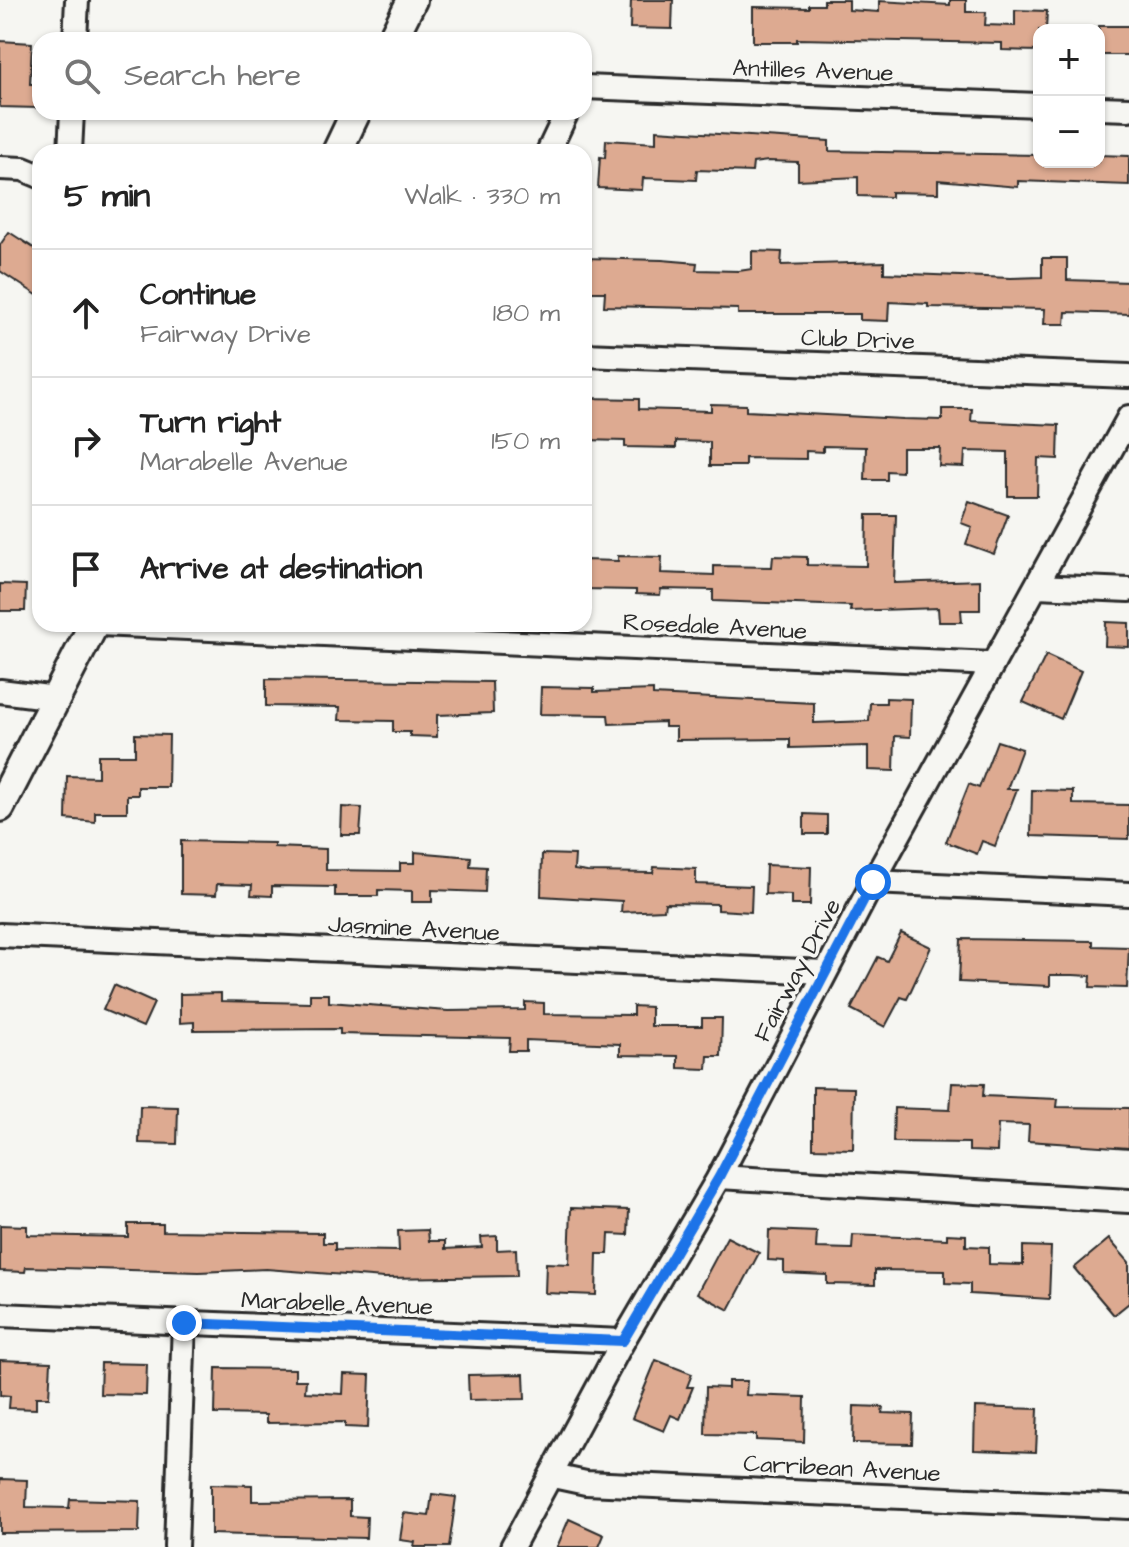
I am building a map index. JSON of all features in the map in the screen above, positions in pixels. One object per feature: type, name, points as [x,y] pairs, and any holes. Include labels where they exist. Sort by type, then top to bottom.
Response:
[{"type":"street","points":[[75,32],[77,0]]},
{"type":"street","points":[[396,32],[412,0]]},
{"type":"street","name":"Antilles Avenue","points":[[592,87],[1033,105]]},
{"type":"street","points":[[1105,108],[1129,109]]},
{"type":"street","points":[[70,144],[72,120]]},
{"type":"street","points":[[341,144],[352,120]]},
{"type":"street","points":[[552,144],[563,120]]},
{"type":"street","points":[[0,168],[32,173]]},
{"type":"street","name":"Club Drive","points":[[592,355],[1129,376]]},
{"type":"street","name":"Fairway Drive","points":[[512,1547],[553,1476],[623,1341],[719,1177],[873,882],[1129,417]]},
{"type":"street","points":[[1037,586],[1129,590]]},
{"type":"street","points":[[0,807],[92,632]]},
{"type":"street","name":"Rosedale Avenue","points":[[275,632],[993,664]]},
{"type":"street","points":[[0,691],[56,698]]},
{"type":"street","points":[[873,882],[1129,894]]},
{"type":"street","name":"Jasmine Avenue","points":[[0,935],[825,972]]},
{"type":"street","points":[[719,1177],[1129,1201]]},
{"type":"street","name":"Marabelle Avenue","points":[[0,1315],[623,1341]]},
{"type":"street","points":[[176,1547],[184,1323]]},
{"type":"street","name":"Carribean Avenue","points":[[553,1476],[586,1483],[1129,1507]]},
{"type":"building","points":[[631,0],[673,0],[672,29],[630,28]]},
{"type":"building","points":[[824,0],[849,0],[849,10],[879,12],[879,1],[950,5],[950,0],[966,0],[966,12],[986,12],[985,25],[1015,26],[1015,10],[1047,11],[1046,24],[1033,24],[1033,51],[1002,50],[1002,43],[797,39],[797,42],[753,42],[753,7],[809,8],[809,5],[824,5]]},
{"type":"building","points":[[1105,26],[1129,26],[1129,55],[1105,55]]},
{"type":"building","points":[[0,41],[32,43],[32,108],[0,107]]},
{"type":"building","points":[[656,130],[829,141],[829,151],[1033,155],[1033,168],[1105,168],[1105,155],[1129,156],[1129,185],[1018,181],[1018,187],[938,180],[938,193],[891,192],[891,197],[858,196],[858,177],[798,180],[798,162],[768,161],[753,163],[752,172],[697,170],[696,180],[643,178],[642,190],[598,188],[600,157],[605,158],[606,140],[656,143]]},
{"type":"building","points":[[9,232],[32,247],[32,292],[0,271],[0,245]]},
{"type":"building","points":[[752,251],[782,252],[781,265],[884,262],[884,273],[1042,277],[1042,258],[1067,258],[1067,280],[1129,282],[1129,314],[1066,312],[1065,324],[1044,324],[1045,309],[928,307],[928,304],[889,302],[888,321],[860,320],[860,314],[738,314],[738,309],[604,306],[605,292],[592,292],[592,258],[697,263],[696,270],[752,269]]},
{"type":"building","points":[[592,398],[639,399],[639,409],[711,411],[711,404],[746,405],[746,411],[903,419],[942,420],[942,409],[972,409],[971,421],[1059,425],[1058,459],[1038,458],[1037,496],[1008,496],[1008,452],[965,451],[964,467],[939,466],[940,448],[902,448],[902,472],[887,471],[887,480],[865,480],[866,447],[823,446],[823,452],[806,451],[806,459],[745,458],[745,466],[710,466],[710,442],[676,441],[676,448],[625,447],[625,441],[592,440]]},
{"type":"building","points":[[969,501],[1008,515],[994,554],[966,544],[972,527],[961,523]]},
{"type":"building","points":[[867,515],[896,515],[894,583],[980,580],[980,610],[961,610],[962,622],[939,622],[938,608],[850,611],[851,606],[713,601],[713,590],[661,589],[660,595],[636,594],[636,590],[592,589],[592,560],[618,561],[618,556],[662,557],[661,573],[714,575],[714,566],[772,567],[773,556],[807,557],[807,565],[866,566]]},
{"type":"building","points":[[0,584],[26,585],[25,611],[0,611]]},
{"type":"building","points":[[1106,622],[1129,623],[1129,647],[1105,646]]},
{"type":"building","points":[[1046,655],[1081,671],[1061,719],[1023,702]]},
{"type":"building","points":[[266,679],[492,682],[493,713],[437,715],[437,737],[410,736],[410,732],[393,732],[393,721],[339,720],[340,707],[266,706]]},
{"type":"building","points":[[541,687],[594,688],[594,692],[653,690],[653,695],[814,703],[814,723],[869,721],[870,703],[886,703],[886,698],[911,699],[910,737],[895,736],[894,771],[868,770],[868,746],[790,748],[790,739],[676,740],[676,727],[665,727],[665,722],[609,724],[608,715],[540,714]]},
{"type":"building","points":[[135,734],[169,735],[168,787],[138,787],[138,795],[127,795],[127,812],[95,812],[95,822],[66,819],[67,776],[98,777],[98,755],[135,755]]},
{"type":"building","points":[[997,741],[1022,749],[1007,789],[1017,789],[995,846],[982,841],[977,854],[946,842],[969,784],[979,788]]},
{"type":"building","points":[[1032,790],[1073,791],[1073,804],[1129,805],[1129,839],[1031,836]]},
{"type":"building","points":[[342,807],[362,808],[360,835],[341,835]]},
{"type":"building","points":[[804,814],[827,815],[827,834],[804,834]]},
{"type":"building","points":[[181,841],[274,843],[274,847],[326,849],[326,870],[400,871],[400,863],[415,863],[415,852],[471,857],[470,866],[486,867],[485,892],[432,890],[432,902],[412,902],[412,891],[378,890],[378,896],[335,896],[335,887],[272,886],[272,896],[251,895],[252,885],[217,884],[216,895],[181,894]]},
{"type":"building","points":[[542,854],[575,855],[574,870],[587,872],[653,873],[654,867],[696,869],[696,884],[752,886],[751,912],[718,910],[718,904],[665,903],[664,910],[621,912],[622,901],[541,896]]},
{"type":"building","points":[[766,865],[811,867],[810,905],[791,905],[791,895],[765,894]]},
{"type":"building","points":[[901,933],[931,947],[907,999],[901,997],[885,1027],[851,1009],[878,957],[887,961]]},
{"type":"building","points":[[961,939],[1093,941],[1093,946],[1129,947],[1127,988],[1090,987],[1091,976],[1073,975],[1050,975],[1050,986],[959,982]]},
{"type":"building","points":[[114,985],[154,1003],[143,1027],[103,1010]]},
{"type":"building","points":[[221,993],[221,1001],[310,1003],[310,994],[329,994],[329,1002],[448,1011],[525,1010],[525,1002],[544,1003],[544,1014],[633,1015],[633,1006],[651,1007],[651,1026],[702,1026],[702,1018],[722,1018],[721,1056],[708,1056],[707,1069],[678,1068],[678,1056],[620,1055],[620,1044],[526,1040],[526,1051],[509,1051],[510,1038],[340,1034],[340,1029],[194,1030],[194,1022],[180,1023],[180,994]]},
{"type":"building","points":[[952,1083],[984,1084],[983,1096],[1058,1099],[1057,1107],[1129,1108],[1129,1148],[1028,1141],[1029,1125],[998,1124],[997,1152],[969,1151],[969,1143],[893,1142],[894,1108],[950,1110]]},
{"type":"building","points":[[813,1087],[854,1088],[853,1149],[813,1148]]},
{"type":"building","points":[[140,1106],[178,1107],[177,1144],[139,1143]]},
{"type":"building","points":[[571,1208],[629,1210],[628,1235],[609,1234],[608,1254],[597,1254],[596,1295],[545,1293],[546,1263],[569,1264]]},
{"type":"building","points":[[128,1224],[163,1224],[163,1231],[323,1233],[323,1243],[335,1243],[335,1250],[399,1251],[398,1231],[428,1230],[429,1241],[445,1241],[445,1249],[482,1247],[481,1237],[497,1236],[497,1250],[516,1249],[517,1276],[384,1278],[266,1269],[199,1272],[26,1267],[25,1272],[0,1271],[0,1225],[27,1226],[27,1235],[128,1237]]},
{"type":"building","points":[[769,1230],[817,1232],[816,1248],[852,1249],[853,1235],[947,1239],[947,1234],[966,1235],[966,1246],[989,1247],[989,1264],[1023,1265],[1023,1246],[1051,1247],[1049,1299],[970,1294],[970,1284],[945,1283],[945,1271],[875,1270],[875,1285],[827,1284],[827,1275],[784,1273],[784,1261],[768,1260]]},
{"type":"building","points":[[727,1237],[759,1253],[729,1310],[697,1293]]},
{"type":"building","points":[[1109,1239],[1129,1262],[1129,1303],[1114,1315],[1074,1268]]},
{"type":"building","points":[[0,1360],[51,1362],[49,1397],[36,1397],[36,1409],[9,1408],[10,1396],[0,1395]]},
{"type":"building","points":[[656,1360],[692,1374],[687,1387],[693,1387],[680,1419],[671,1415],[664,1431],[632,1418]]},
{"type":"building","points":[[101,1363],[147,1364],[146,1395],[100,1394]]},
{"type":"building","points":[[216,1368],[295,1369],[295,1380],[306,1380],[305,1392],[343,1394],[344,1374],[370,1375],[368,1428],[345,1427],[345,1422],[266,1423],[266,1415],[215,1414]]},
{"type":"building","points":[[524,1374],[525,1399],[469,1400],[468,1375]]},
{"type":"building","points":[[728,1381],[747,1381],[746,1395],[805,1397],[804,1442],[756,1440],[756,1435],[705,1434],[706,1387],[728,1388]]},
{"type":"building","points":[[854,1406],[883,1407],[882,1413],[913,1414],[912,1444],[853,1443]]},
{"type":"building","points":[[975,1407],[1038,1409],[1036,1452],[974,1450]]},
{"type":"building","points":[[0,1479],[27,1480],[26,1507],[69,1508],[70,1499],[140,1501],[139,1532],[0,1533]]},
{"type":"building","points":[[211,1484],[252,1485],[252,1501],[350,1500],[350,1516],[367,1517],[366,1538],[211,1534]]},
{"type":"building","points":[[432,1494],[456,1497],[449,1547],[414,1547],[415,1542],[400,1540],[404,1513],[429,1516]]},
{"type":"building","points":[[569,1519],[604,1535],[599,1547],[557,1547]]},
{"type":"route","points":[[184,1323],[623,1341],[719,1177],[873,882]]}]
